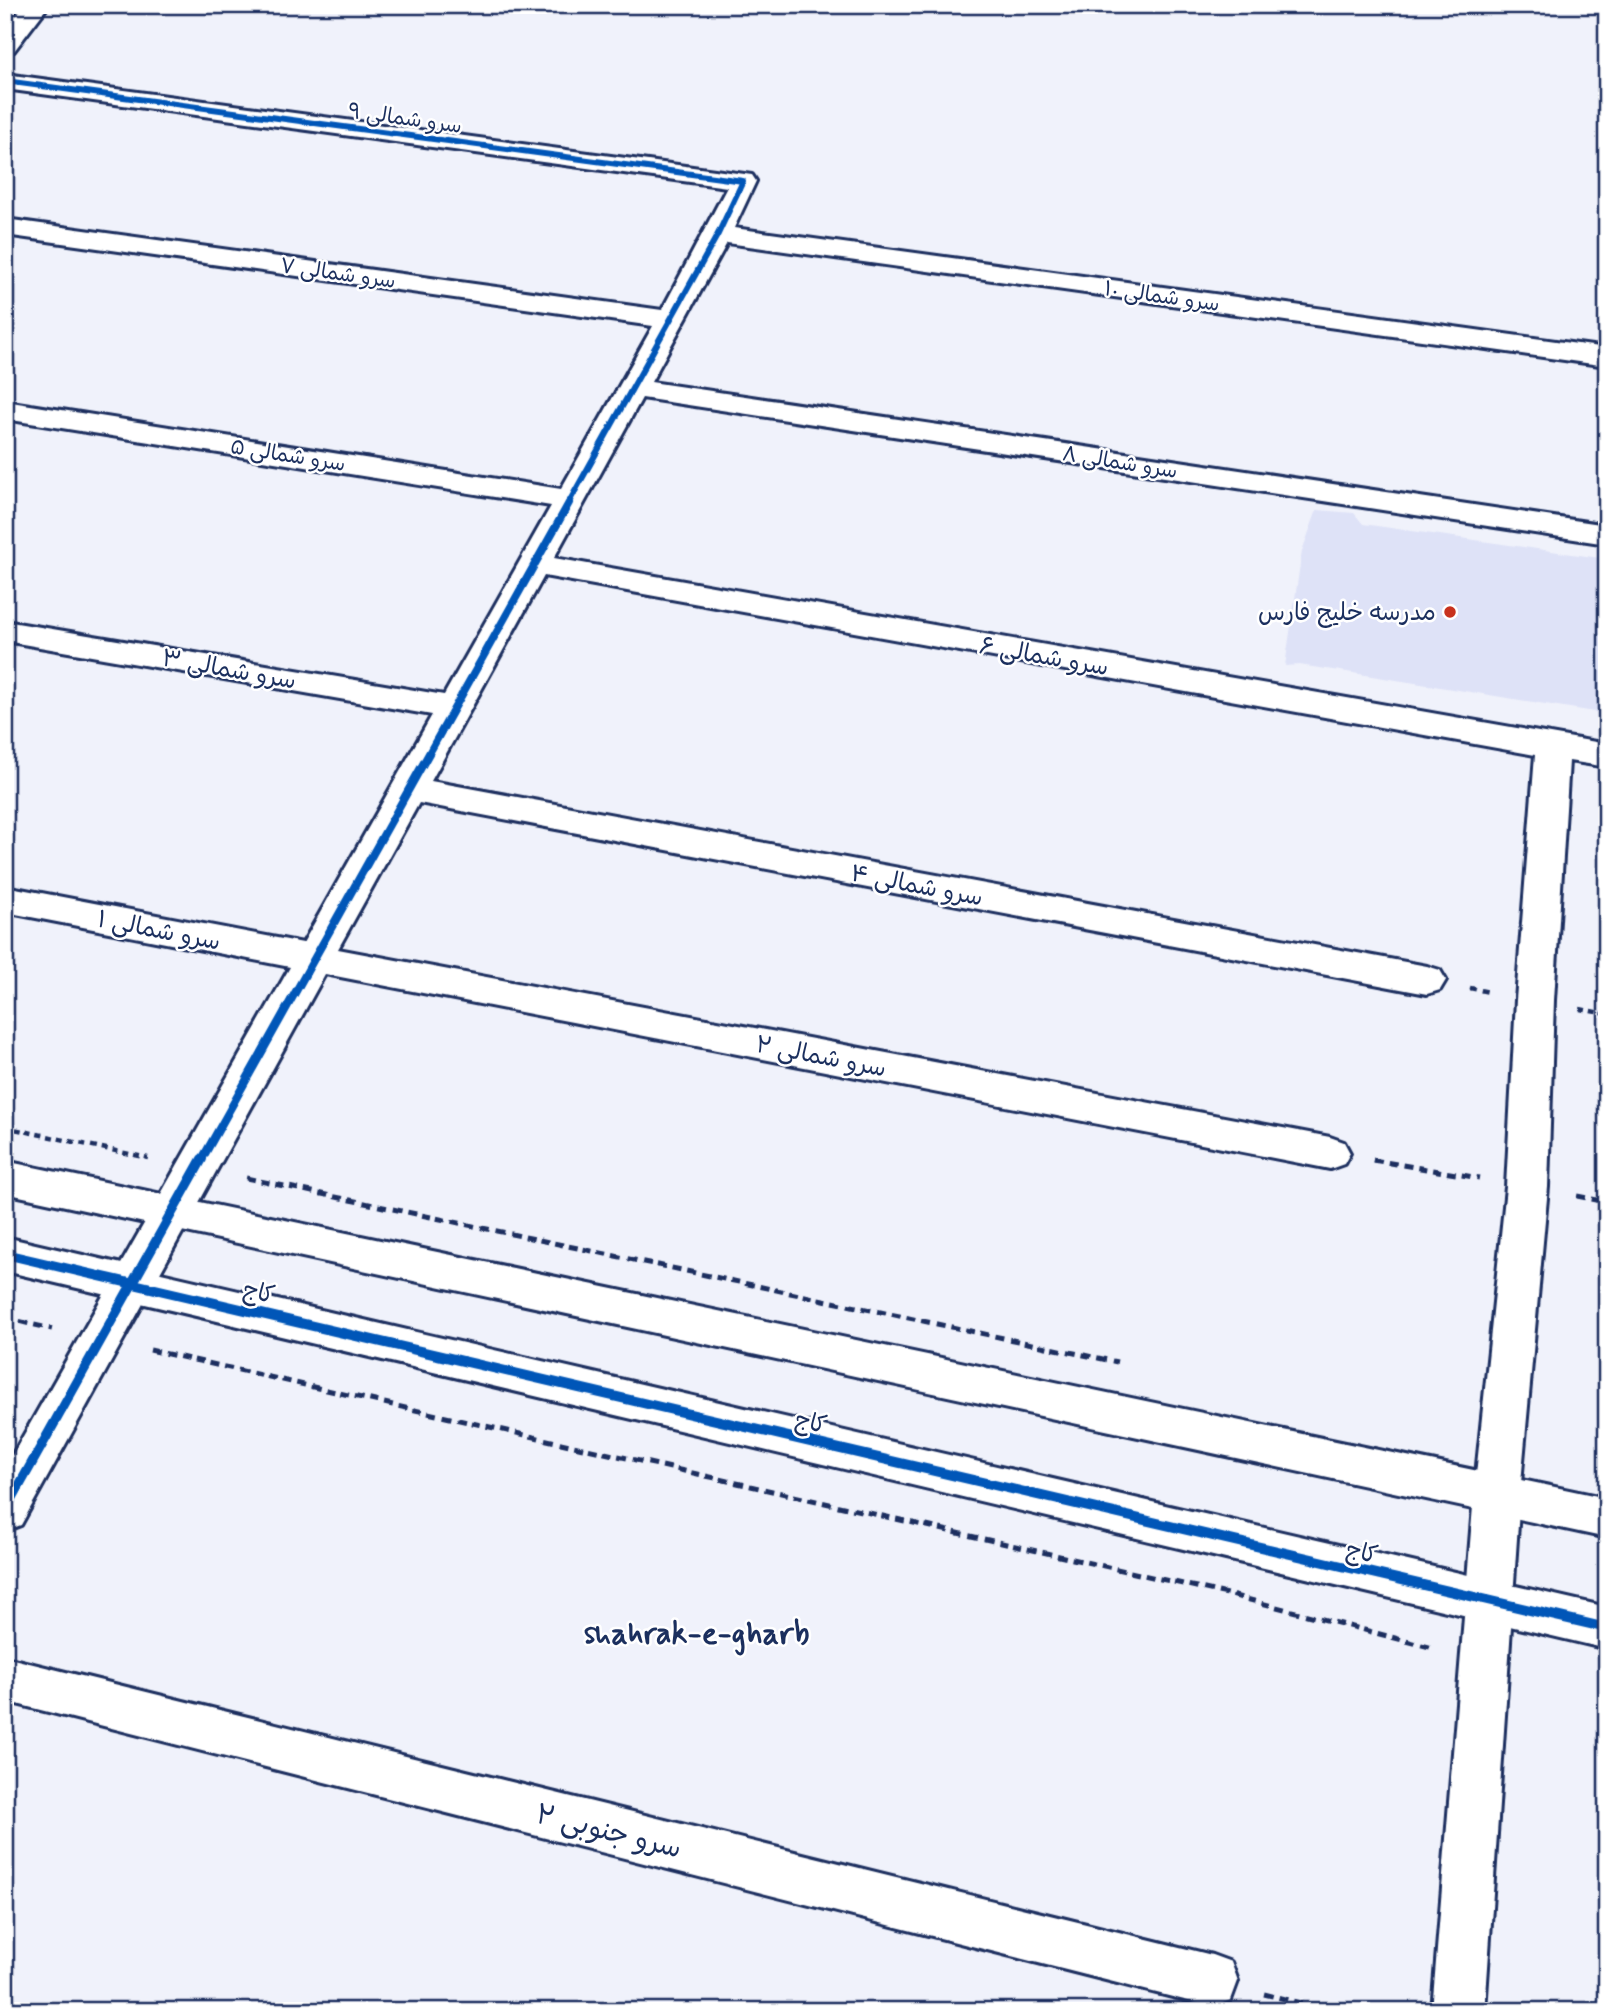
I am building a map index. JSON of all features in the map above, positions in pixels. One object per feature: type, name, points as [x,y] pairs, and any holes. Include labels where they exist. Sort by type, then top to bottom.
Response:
[{"type":"street","points":[[5,46],[37,5]]},
{"type":"street","name":"سرو شمالی ۹","points":[[5,81],[743,181],[718,234]]},
{"type":"street","name":"سرو شمالی ۷","points":[[5,227],[671,320]]},
{"type":"street","points":[[5,1511],[718,234]]},
{"type":"street","name":"سرو شمالی ۱۰","points":[[718,234],[1607,357]]},
{"type":"street","name":"سرو شمالی ۸","points":[[633,388],[1607,535]]},
{"type":"street","name":"سرو شمالی ۵","points":[[5,411],[570,500]]},
{"type":"street","name":"سرو شمالی ۶","points":[[534,564],[1607,756]]},
{"type":"street","name":"سرو شمالی ۳","points":[[5,631],[454,708]]},
{"type":"street","points":[[1458,2011],[1488,1601],[1527,1187],[1535,1000],[1553,747]]},
{"type":"street","name":"سرو شمالی ۴","points":[[408,789],[1427,980]]},
{"type":"street","name":"سرو شمالی ۱","points":[[5,899],[313,960]]},
{"type":"street","name":"سرو شمالی ۲","points":[[313,960],[1330,1153]]},
{"type":"street","points":[[5,1177],[1607,1518]]},
{"type":"street","name":"کاج","points":[[5,1254],[1607,1628]]},
{"type":"street","name":"سرو جنوبی ۲","points":[[5,1679],[1212,1981]]},
{"type":"path","points":[[1427,980],[1535,1000]]},
{"type":"path","points":[[5,1127],[788,1290],[1125,1364]]},
{"type":"path","points":[[1330,1153],[1527,1187]]},
{"type":"path","points":[[5,1318],[1227,1594],[1485,1661]]},
{"type":"path","points":[[1212,1981],[1334,2011]]},
{"type":"shaded area","name":"مدرسه خلیج فارس","points":[[1317,510],[1354,513],[1363,524],[1607,559],[1607,714],[1347,672],[1299,665],[1285,666],[1302,551]]},
{"type":"cycle path","points":[[5,81],[743,181],[718,234],[671,320],[5,1511]]},
{"type":"cycle path","points":[[5,1254],[1607,1628]]},
{"type":"place","name":"مدرسه خلیج فارس","points":[[1450,612]]},
{"type":"district","name":"shahrak-e-gharb","points":[[697,1632]]}]
